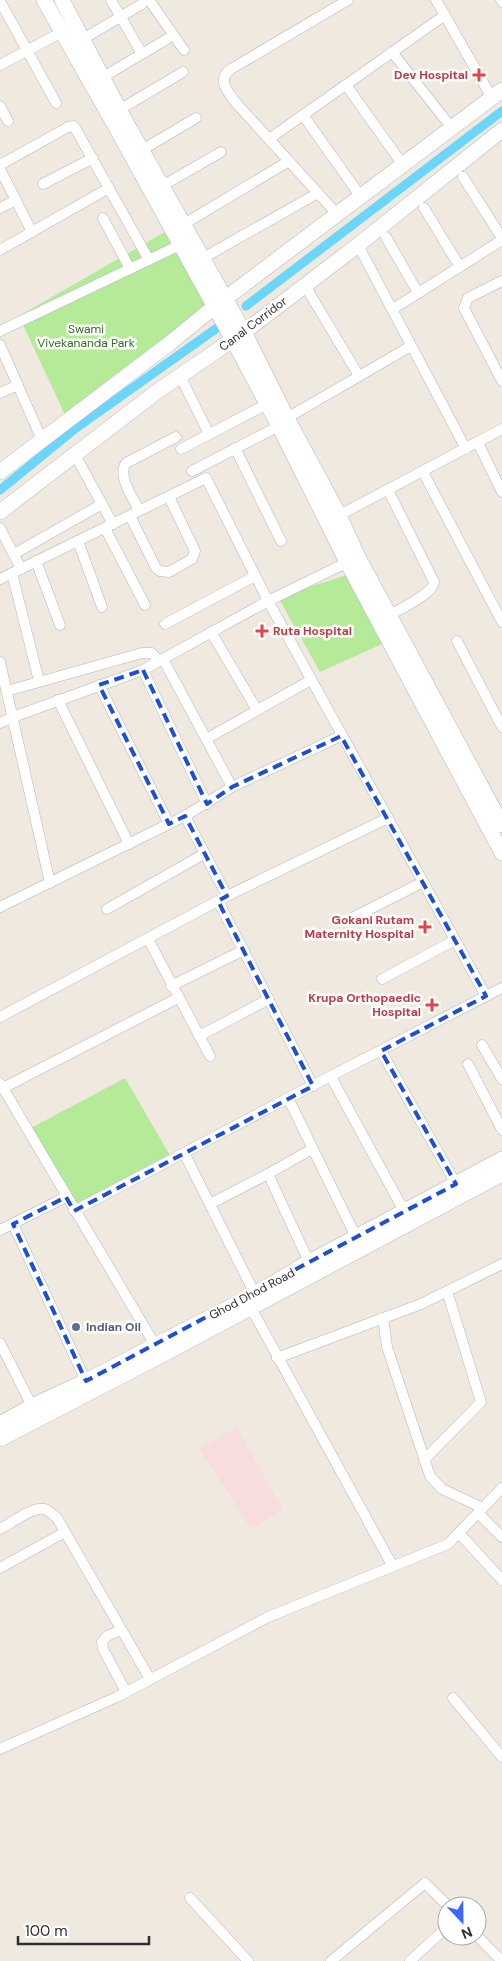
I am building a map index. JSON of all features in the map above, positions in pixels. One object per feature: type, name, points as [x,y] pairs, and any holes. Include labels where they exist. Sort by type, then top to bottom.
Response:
[{"type":"street","points":[[44,0],[239,336],[502,853]]},
{"type":"street","points":[[111,0],[142,54]]},
{"type":"street","points":[[337,214],[237,104],[227,90],[224,79],[226,73],[348,0]]},
{"type":"street","points":[[0,472],[170,343],[220,302],[497,94],[436,0]]},
{"type":"street","points":[[0,1],[56,103]]},
{"type":"street","points":[[65,1],[119,110],[184,224],[186,242],[203,258],[220,302]]},
{"type":"street","points":[[83,39],[146,2],[184,50]]},
{"type":"street","points":[[269,139],[445,15]]},
{"type":"street","points":[[0,66],[62,32]]},
{"type":"street","points":[[103,77],[167,39]]},
{"type":"street","points":[[392,52],[451,127]]},
{"type":"street","points":[[119,110],[183,72]]},
{"type":"street","points":[[346,85],[403,165]]},
{"type":"street","points":[[0,106],[8,121]]},
{"type":"street","points":[[303,115],[361,196]]},
{"type":"street","points":[[142,150],[196,118]]},
{"type":"street","points":[[32,232],[0,167],[72,126],[78,130],[149,260]]},
{"type":"street","name":"Canal Corridor","points":[[0,512],[180,376],[239,336],[304,284],[358,245],[502,130]]},
{"type":"street","points":[[162,186],[221,152]]},
{"type":"street","points":[[43,184],[93,158]]},
{"type":"street","points":[[184,224],[289,161]]},
{"type":"street","points":[[393,309],[502,239],[462,177]]},
{"type":"street","points":[[0,250],[109,188]]},
{"type":"street","points":[[203,258],[318,193]]},
{"type":"street","points":[[0,208],[16,200]]},
{"type":"street","points":[[424,208],[460,267]]},
{"type":"street","points":[[103,218],[130,269]]},
{"type":"street","points":[[386,237],[418,293]]},
{"type":"street","points":[[0,331],[186,242]]},
{"type":"street","points":[[358,245],[466,449]]},
{"type":"street","points":[[502,281],[468,298],[464,308],[502,381]]},
{"type":"street","points":[[304,284],[359,376]]},
{"type":"street","points":[[239,336],[267,404],[283,422]]},
{"type":"street","points":[[0,345],[42,440]]},
{"type":"street","points":[[192,471],[283,422],[411,346]]},
{"type":"street","points":[[180,376],[209,434]]},
{"type":"street","points":[[0,393],[18,385]]},
{"type":"street","points":[[182,449],[267,404]]},
{"type":"street","points":[[333,519],[502,429]]},
{"type":"street","points":[[139,510],[124,477],[123,467],[126,463],[176,437]]},
{"type":"street","points":[[478,443],[502,492]]},
{"type":"street","points":[[235,448],[280,541]]},
{"type":"street","points":[[75,455],[102,504],[109,526],[145,605]]},
{"type":"street","points":[[423,472],[500,615]]},
{"type":"street","points":[[0,579],[206,478],[268,601],[486,996]]},
{"type":"street","points":[[388,490],[434,582],[434,586],[428,592],[390,615]]},
{"type":"street","points":[[130,516],[156,568],[160,572],[169,572],[192,559],[194,551],[169,497]]},
{"type":"street","points":[[14,554],[102,504]]},
{"type":"street","points":[[0,528],[14,554],[39,681]]},
{"type":"street","points":[[78,541],[102,608]]},
{"type":"street","points":[[353,560],[390,615],[502,826]]},
{"type":"street","points":[[0,723],[13,716],[143,670],[268,601],[353,560]]},
{"type":"street","points":[[36,561],[60,625]]},
{"type":"street","points":[[165,624],[255,576]]},
{"type":"street","points":[[211,632],[257,710]]},
{"type":"street","points":[[457,641],[502,726]]},
{"type":"street","points":[[7,691],[142,653],[152,653],[161,660],[232,787]]},
{"type":"street","points":[[0,662],[50,883]]},
{"type":"street","points":[[143,670],[207,804]]},
{"type":"street","points":[[206,739],[311,680]]},
{"type":"street","points":[[100,685],[169,824]]},
{"type":"street","points":[[58,700],[129,844]]},
{"type":"street","points":[[0,907],[185,816],[232,787],[341,736]]},
{"type":"street","points":[[185,816],[204,854],[244,950],[314,1086]]},
{"type":"street","points":[[0,1017],[223,899],[388,818]]},
{"type":"street","points":[[107,909],[204,854]]},
{"type":"street","points":[[352,918],[423,882]]},
{"type":"street","points":[[148,939],[210,1056]]},
{"type":"street","points":[[382,979],[455,940]]},
{"type":"street","points":[[172,986],[244,950]]},
{"type":"street","points":[[74,1211],[502,988]]},
{"type":"street","points":[[0,1439],[157,1350],[3,1092],[178,998]]},
{"type":"street","points":[[199,1036],[269,999]]},
{"type":"street","points":[[482,1045],[502,1079]]},
{"type":"street","points":[[382,1051],[456,1184]]},
{"type":"street","points":[[468,1064],[502,1130]]},
{"type":"street","points":[[331,1077],[404,1211]]},
{"type":"street","points":[[288,1098],[356,1237]]},
{"type":"street","points":[[210,1204],[268,1174],[312,1148]]},
{"type":"street","points":[[184,1153],[210,1204],[277,1358],[392,1565]]},
{"type":"street","name":"Ghod Dhod Road","points":[[0,1424],[32,1406],[157,1350],[253,1301],[309,1262],[502,1159]]},
{"type":"street","points":[[268,1174],[309,1262]]},
{"type":"street","points":[[253,1301],[502,1174]]},
{"type":"street","points":[[0,1230],[66,1197]]},
{"type":"street","points":[[13,1224],[86,1381]]},
{"type":"street","points":[[277,1358],[421,1304],[502,1264]]},
{"type":"street","points":[[424,1460],[481,1402],[448,1291]]},
{"type":"street","points":[[383,1318],[387,1347],[430,1476],[438,1486],[480,1511],[502,1538]]},
{"type":"street","points":[[0,1343],[32,1406]]},
{"type":"street","points":[[0,1748],[126,1692],[268,1617],[392,1565],[448,1544],[501,1490]]},
{"type":"street","points":[[0,1529],[35,1509],[43,1508],[57,1518],[150,1679]]},
{"type":"street","points":[[0,1568],[65,1532]]},
{"type":"street","points":[[459,1533],[500,1574]]},
{"type":"street","points":[[121,1630],[107,1636],[102,1642],[103,1649],[126,1692]]},
{"type":"street","points":[[453,1698],[502,1757]]},
{"type":"street","points":[[331,1961],[425,1883],[438,1896]]},
{"type":"street","points":[[190,1898],[248,1961]]},
{"type":"street","points":[[410,1961],[437,1936]]},
{"type":"street","points":[[487,1946],[502,1961]]},
{"type":"highlighted area","points":[[143,670],[207,804],[232,787],[341,736],[486,996],[381,1051],[456,1184],[86,1381],[13,1224],[66,1197],[74,1211],[313,1086],[218,901],[227,896],[185,816],[169,824],[99,685]]},
{"type":"shaded area","points":[[237,1428],[283,1510],[251,1529],[199,1448]]},
{"type":"green space","name":"Swami Vivekananda Park","points":[[165,232],[208,308],[65,415],[19,316]]},
{"type":"green space","points":[[353,573],[389,641],[320,672],[278,597]]},
{"type":"green space","points":[[125,1078],[171,1157],[76,1207],[31,1128]]},
{"type":"waterway","points":[[246,306],[502,111]]},
{"type":"waterway","points":[[0,490],[76,428],[217,328]]},
{"type":"place","name":"Dev Hospital","points":[[479,75]]},
{"type":"place","name":"Ruta Hospital","points":[[262,631]]},
{"type":"place","name":"Gokani Rutam Maternity Hospital","points":[[425,927]]},
{"type":"place","name":"Krupa Orthopaedic Hospital","points":[[432,1005]]},
{"type":"place","name":"Indian Oil","points":[[76,1327]]}]
